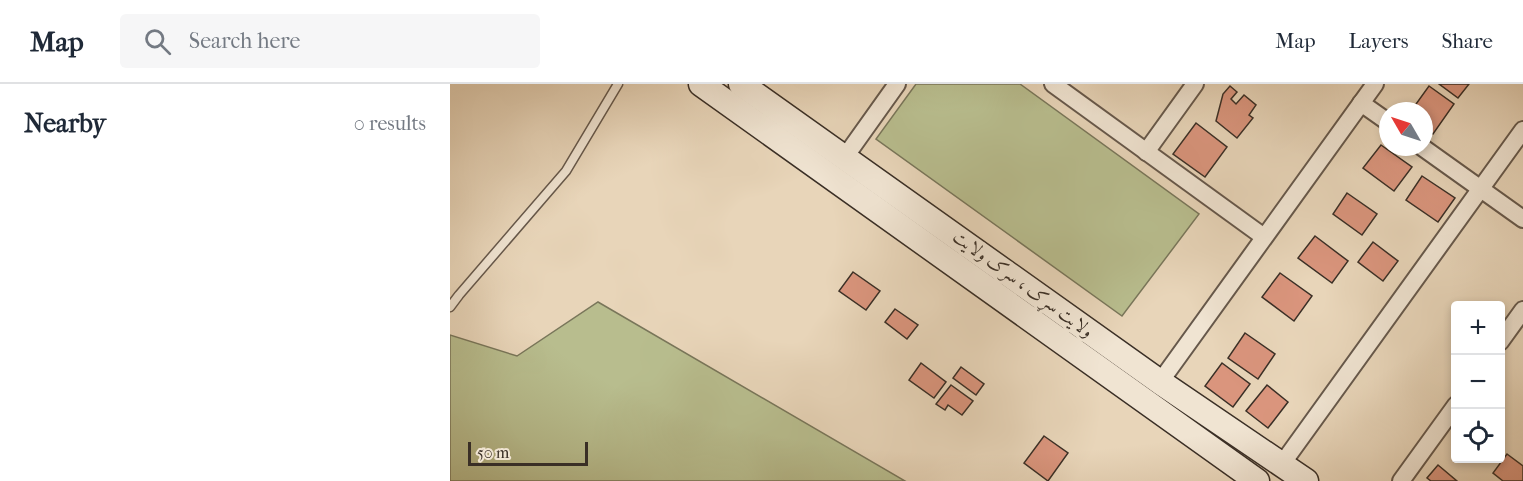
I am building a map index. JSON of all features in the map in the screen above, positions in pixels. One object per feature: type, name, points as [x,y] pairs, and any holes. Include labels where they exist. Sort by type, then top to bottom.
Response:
[{"type":"main road","name":"ولایت سړک ، سرک ولایت","points":[[701,84],[1257,481]]},
{"type":"main road","name":"ولایت سړک ، سرک ولایت","points":[[741,84],[1160,382],[1306,481]]},
{"type":"street","points":[[845,157],[897,84]]},
{"type":"street","points":[[1053,84],[1072,89],[1146,152],[1264,237]]},
{"type":"street","points":[[1146,152],[1195,84]]},
{"type":"street","points":[[1160,382],[1375,84]]},
{"type":"street","points":[[1361,103],[1379,116]]},
{"type":"street","points":[[1282,464],[1523,130]]},
{"type":"street","points":[[1433,155],[1523,219]]},
{"type":"street","points":[[1505,335],[1523,310]]},
{"type":"street","points":[[1401,481],[1452,409]]},
{"type":"lane","points":[[450,307],[454,296],[566,171],[618,84]]},
{"type":"green space","points":[[916,84],[1020,84],[1199,214],[1122,316],[876,139]]},
{"type":"green space","points":[[598,302],[905,481],[450,481],[450,335],[517,356]]},
{"type":"building","points":[[1439,84],[1469,84],[1458,98]]},
{"type":"building","points":[[1230,86],[1237,92],[1231,99],[1236,104],[1244,95],[1256,105],[1249,115],[1253,118],[1237,138],[1216,121],[1223,94]]},
{"type":"building","points":[[1429,86],[1454,104],[1433,134],[1433,102],[1417,102]]},
{"type":"building","points":[[1196,123],[1227,147],[1205,177],[1173,154]]},
{"type":"building","points":[[1379,148],[1379,156],[1396,156],[1412,167],[1394,191],[1363,168]]},
{"type":"building","points":[[1422,176],[1455,198],[1438,222],[1406,200]]},
{"type":"building","points":[[1347,193],[1377,214],[1362,235],[1333,214]]},
{"type":"building","points":[[1315,236],[1348,261],[1332,283],[1298,258]]},
{"type":"building","points":[[1373,242],[1398,261],[1383,281],[1358,262]]},
{"type":"building","points":[[853,272],[880,291],[866,310],[839,291]]},
{"type":"building","points":[[1280,273],[1312,296],[1294,321],[1262,297]]},
{"type":"building","points":[[895,309],[918,325],[907,339],[885,322]]},
{"type":"building","points":[[1245,333],[1275,354],[1258,379],[1228,358]]},
{"type":"building","points":[[921,363],[946,382],[934,398],[909,380]]},
{"type":"building","points":[[1222,363],[1250,384],[1233,407],[1205,386]]},
{"type":"building","points":[[961,367],[984,384],[976,395],[953,378]]},
{"type":"building","points":[[951,385],[973,401],[962,415],[948,405],[945,410],[936,404]]},
{"type":"building","points":[[1267,385],[1288,402],[1268,428],[1246,411]]},
{"type":"building","points":[[1044,436],[1068,453],[1048,481],[1024,463]]},
{"type":"building","points":[[1507,454],[1523,466],[1523,481],[1503,481],[1493,473],[1500,463],[1505,463]]},
{"type":"building","points":[[1438,465],[1457,481],[1431,481],[1427,478]]}]
